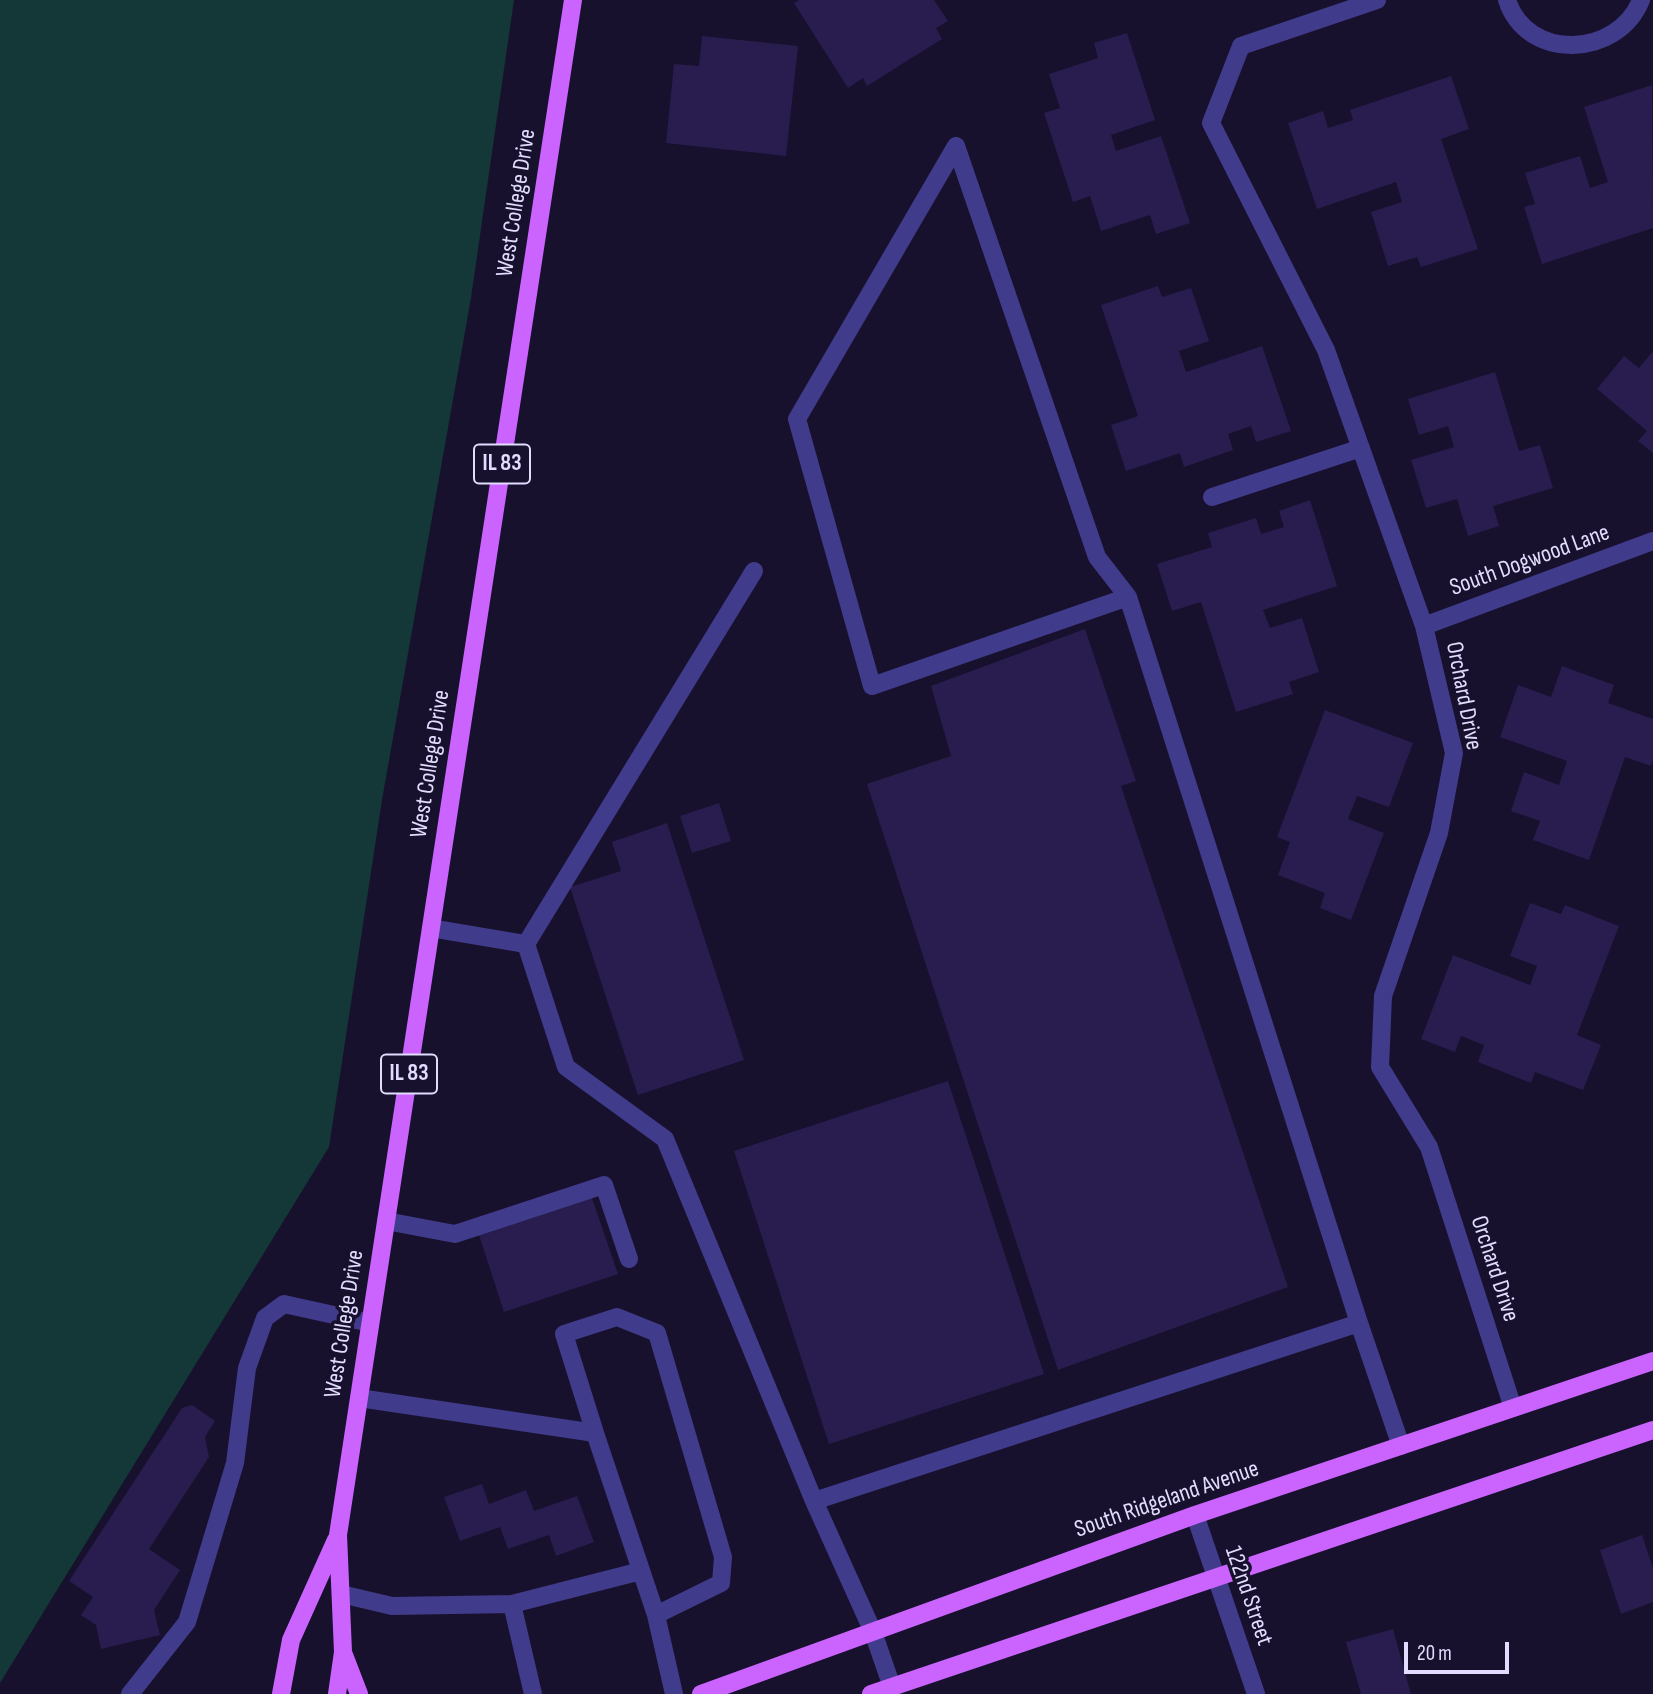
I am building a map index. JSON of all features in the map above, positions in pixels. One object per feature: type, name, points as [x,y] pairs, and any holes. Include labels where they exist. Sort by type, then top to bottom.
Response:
[{"type":"main road","name":"West College Drive","points":[[337,1694],[343,1652],[338,1535],[573,0]]},
{"type":"main road","name":"South Ridgeland Avenue","points":[[701,1694],[1195,1515],[1653,1361]]},
{"type":"main road","points":[[871,1694],[1653,1430]]},
{"type":"main road","name":"West College Drive","points":[[281,1694],[290,1640],[338,1535]]},
{"type":"main road","points":[[343,1652],[359,1694]]},
{"type":"street","name":"Orchard Drive","points":[[1377,0],[1241,46],[1211,123],[1326,350],[1424,626],[1454,753],[1439,833],[1383,996],[1380,1067],[1429,1147],[1513,1408]]},
{"type":"street","points":[[1507,0],[1509,7],[1525,27],[1547,41],[1572,46],[1597,42],[1619,31],[1636,12],[1640,0]]},
{"type":"street","points":[[1128,597],[872,685],[797,419],[956,146],[1097,557],[1128,597],[1359,1323],[1401,1446]]},
{"type":"street","points":[[1212,497],[1361,448]]},
{"type":"street","name":"South Dogwood Lane","points":[[1424,626],[1653,541]]},
{"type":"street","points":[[754,571],[526,944],[566,1067],[665,1139],[814,1500],[873,1632],[892,1687]]},
{"type":"street","points":[[431,928],[526,944]]},
{"type":"street","points":[[386,1221],[455,1234],[604,1185],[629,1259]]},
{"type":"street","points":[[130,1694],[187,1622],[235,1463],[247,1368],[265,1318],[284,1304],[370,1323]]},
{"type":"street","points":[[656,1615],[721,1583],[723,1557],[657,1333],[617,1317],[564,1334],[656,1615],[674,1694]]},
{"type":"street","points":[[814,1500],[1359,1323]]},
{"type":"street","points":[[359,1398],[595,1433]]},
{"type":"street","name":"122nd Street","points":[[1195,1515],[1256,1694]]},
{"type":"street","points":[[341,1594],[392,1606],[512,1604],[641,1571]]},
{"type":"street","points":[[512,1604],[533,1694]]},
{"type":"green space","points":[[0,0],[514,0],[471,298],[382,800],[329,1147],[0,1683]]},
{"type":"building","points":[[799,0],[934,0],[948,21],[936,28],[942,39],[867,86],[863,78],[848,88],[794,3]]},
{"type":"building","points":[[1127,33],[1155,120],[1111,135],[1116,151],[1161,136],[1190,223],[1156,234],[1150,215],[1101,231],[1090,196],[1073,202],[1044,113],[1060,108],[1049,74],[1098,58],[1094,43]]},
{"type":"building","points":[[702,36],[798,46],[786,156],[666,143],[674,64],[699,66]]},
{"type":"building","points":[[1451,76],[1469,129],[1441,139],[1478,249],[1421,267],[1417,257],[1388,266],[1371,212],[1402,202],[1396,182],[1317,209],[1288,123],[1323,111],[1328,128],[1353,120],[1350,110]]},
{"type":"building","points":[[1652,85],[1653,228],[1542,264],[1524,207],[1535,204],[1525,173],[1580,156],[1590,188],[1608,182],[1584,107]]},
{"type":"building","points":[[1158,286],[1162,297],[1191,288],[1209,341],[1179,351],[1186,372],[1262,346],[1291,431],[1256,442],[1251,426],[1228,434],[1233,450],[1184,467],[1180,453],[1126,471],[1111,425],[1138,416],[1101,305]]},
{"type":"building","points":[[1653,351],[1653,453],[1638,441],[1647,431],[1597,389],[1624,356],[1639,368]]},
{"type":"building","points":[[1495,372],[1519,451],[1540,445],[1553,488],[1493,506],[1499,526],[1468,536],[1457,499],[1426,508],[1411,460],[1454,447],[1448,426],[1419,435],[1408,399]]},
{"type":"building","points":[[1310,500],[1337,586],[1263,610],[1270,628],[1302,618],[1319,672],[1289,682],[1293,694],[1236,712],[1201,602],[1172,611],[1157,564],[1212,547],[1208,533],[1256,518],[1261,534],[1284,527],[1279,511]]},
{"type":"building","points":[[1085,629],[1136,781],[1121,786],[1288,1287],[1058,1370],[867,784],[951,756],[931,686]]},
{"type":"building","points":[[1562,666],[1614,685],[1608,703],[1653,719],[1651,766],[1625,757],[1589,860],[1533,840],[1540,821],[1511,811],[1524,772],[1559,785],[1567,761],[1500,737],[1518,685],[1551,697]]},
{"type":"building","points":[[1325,710],[1413,743],[1389,807],[1357,796],[1348,819],[1384,833],[1351,920],[1320,908],[1325,893],[1278,875],[1290,842],[1277,837]]},
{"type":"building","points":[[719,803],[731,841],[692,853],[680,816]]},
{"type":"building","points":[[667,823],[744,1060],[638,1095],[570,887],[621,871],[612,842]]},
{"type":"building","points":[[1530,903],[1561,914],[1565,905],[1619,926],[1577,1035],[1601,1045],[1583,1090],[1535,1072],[1531,1083],[1478,1062],[1484,1045],[1461,1036],[1455,1052],[1421,1039],[1453,955],[1530,985],[1537,966],[1510,956]]},
{"type":"building","points":[[948,1081],[1044,1374],[829,1444],[734,1151]]},
{"type":"building","points":[[591,1195],[618,1274],[504,1312],[478,1232]]},
{"type":"building","points":[[192,1405],[215,1421],[205,1437],[209,1457],[149,1549],[180,1570],[154,1610],[160,1635],[101,1649],[96,1625],[81,1615],[93,1597],[69,1581],[182,1408]]},
{"type":"building","points":[[482,1484],[489,1504],[526,1490],[534,1511],[577,1496],[594,1542],[556,1556],[549,1535],[508,1549],[500,1527],[460,1541],[444,1497]]},
{"type":"building","points":[[1642,1535],[1653,1568],[1653,1602],[1621,1614],[1600,1550]]},
{"type":"building","points":[[1393,1629],[1411,1694],[1361,1694],[1346,1642]]}]
